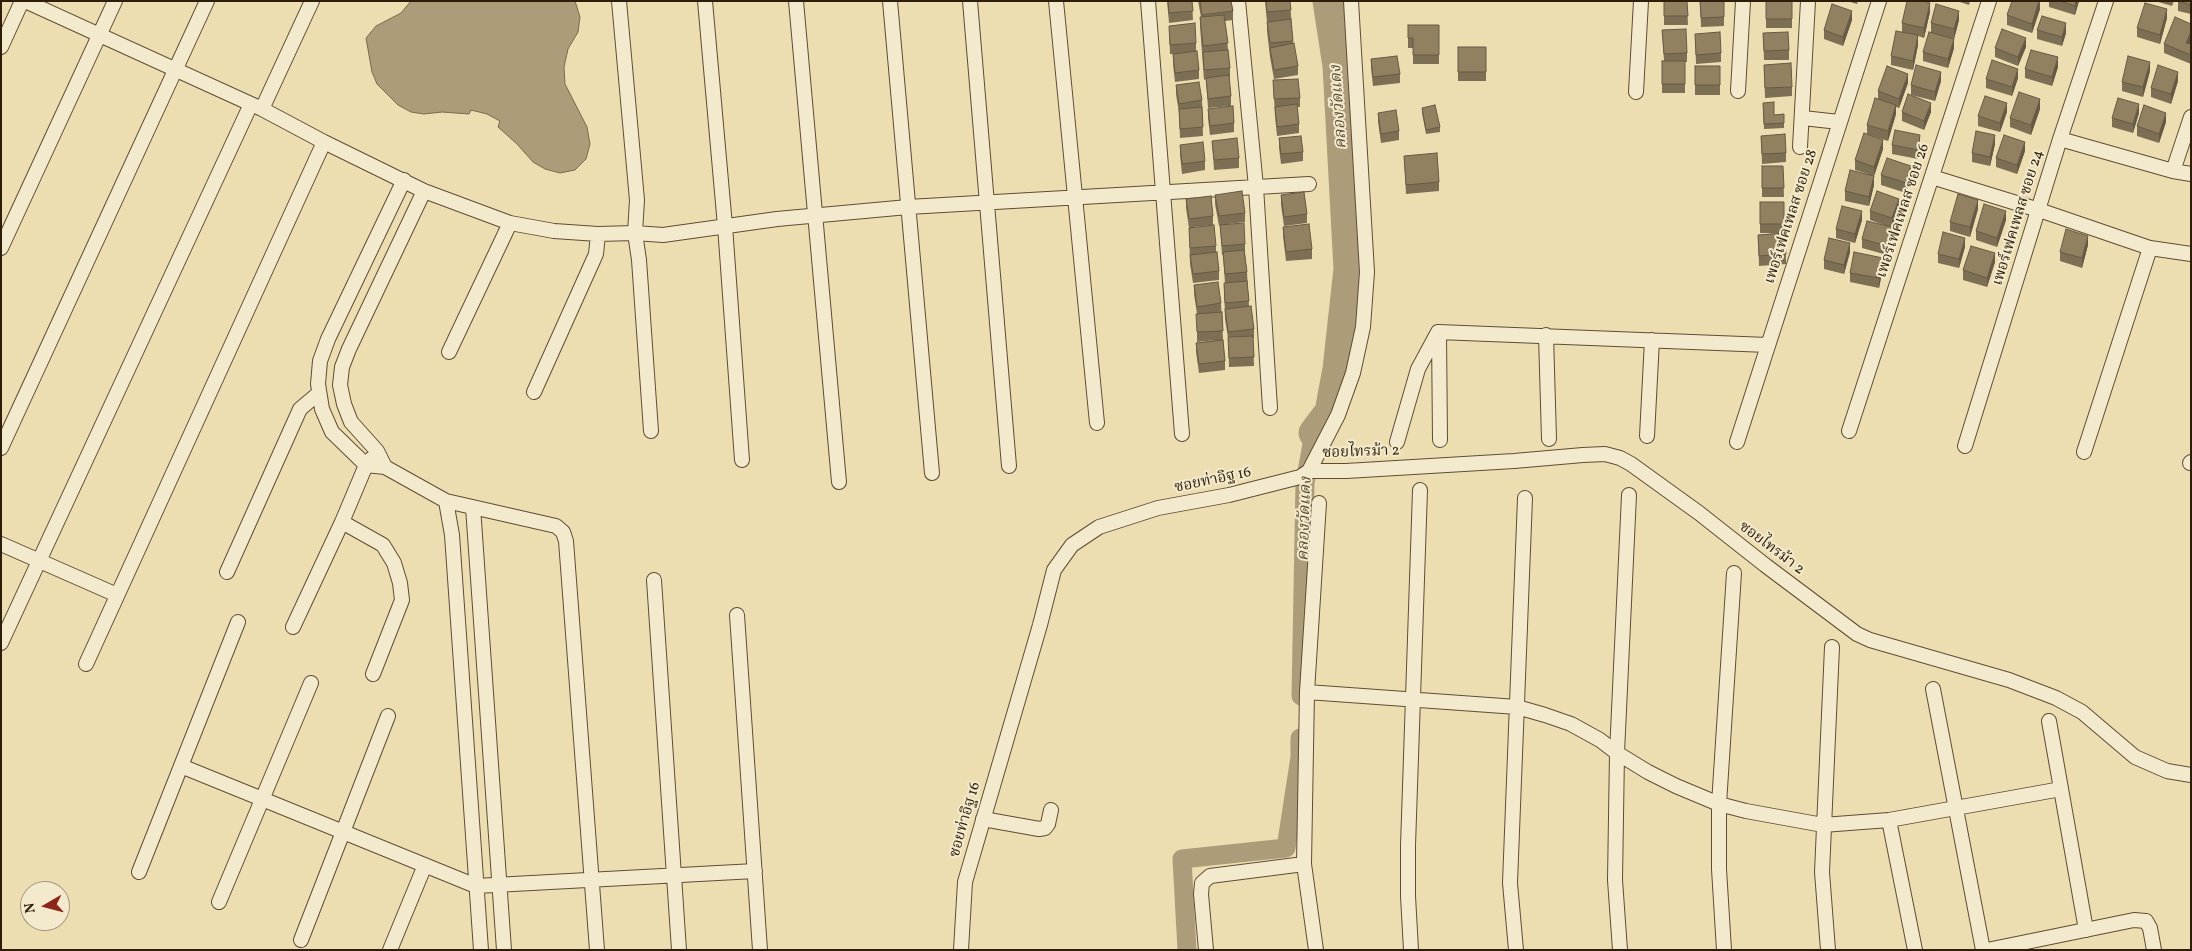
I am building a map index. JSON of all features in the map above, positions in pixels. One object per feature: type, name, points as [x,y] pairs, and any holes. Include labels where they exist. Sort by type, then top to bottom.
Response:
[{"type":"street","points":[[1,47],[24,1],[257,106],[324,142],[424,191],[510,223],[554,231],[662,235],[725,226],[908,208],[1309,184]]},
{"type":"street","points":[[1,248],[115,1]]},
{"type":"street","points":[[1,448],[207,1]]},
{"type":"street","points":[[1,644],[257,106],[312,1]]},
{"type":"street","points":[[618,1],[637,200],[635,233],[639,260],[652,431]]},
{"type":"street","points":[[705,1],[725,226],[742,460]]},
{"type":"street","points":[[796,1],[839,482]]},
{"type":"street","points":[[890,1],[932,472]]},
{"type":"street","points":[[970,1],[1009,466]]},
{"type":"street","points":[[1056,1],[1097,423]]},
{"type":"street","points":[[1148,1],[1182,434]]},
{"type":"street","points":[[1238,1],[1256,187],[1270,408]]},
{"type":"street","points":[[1309,471],[1338,415],[1353,373],[1363,327],[1368,272],[1351,1]]},
{"type":"street","points":[[1636,92],[1640,1]]},
{"type":"street","points":[[1738,91],[1743,1]]},
{"type":"street","points":[[1800,147],[1808,1]]},
{"type":"street","name":"เพอร์เฟคเพลส ซอย 28","points":[[1736,442],[1879,1]]},
{"type":"street","name":"เพอร์เฟคเพลส ซอย 26","points":[[1849,430],[1989,1]]},
{"type":"street","name":"เพอร์เฟคเพลส ซอย 24","points":[[1965,446],[2060,139],[2106,1]]},
{"type":"street","points":[[2173,171],[2191,117]]},
{"type":"street","points":[[1803,118],[1839,122]]},
{"type":"street","points":[[2060,139],[2173,171],[2191,174]]},
{"type":"street","points":[[86,664],[324,142]]},
{"type":"street","points":[[1932,177],[2039,210],[2150,248],[2191,254]]},
{"type":"street","points":[[404,180],[328,338],[320,360],[318,384],[322,409],[332,432],[366,465],[385,467],[446,501],[556,526],[563,532],[566,541],[597,950]]},
{"type":"street","points":[[385,467],[378,451],[351,422],[344,404],[340,385],[342,367],[424,191]]},
{"type":"street","points":[[449,352],[510,223]]},
{"type":"street","points":[[534,392],[596,254],[598,234]]},
{"type":"street","points":[[2084,452],[2150,248]]},
{"type":"street","points":[[1438,332],[1768,345]]},
{"type":"street","points":[[1438,332],[1440,440]]},
{"type":"street","points":[[1397,442],[1418,369],[1438,332]]},
{"type":"street","points":[[1546,335],[1549,439]]},
{"type":"street","points":[[1647,436],[1652,340]]},
{"type":"street","points":[[227,572],[300,409],[319,393]]},
{"type":"street","points":[[294,627],[366,465],[378,451]]},
{"type":"street","name":"ซอยไทรม้า 2","points":[[1309,471],[1346,472],[1605,454],[1620,458],[1699,513],[1857,634],[1870,640],[2009,680],[2056,698],[2082,712],[2135,757],[2166,771],[2191,775]]},
{"type":"street","name":"ซอยท่าอิฐ 16","points":[[961,950],[965,882],[1040,625],[1054,570],[1072,545],[1099,527],[1158,508],[1229,496],[1300,477],[1309,471]]},
{"type":"street","points":[[1411,950],[1408,896],[1420,490]]},
{"type":"street","points":[[1620,950],[1615,880],[1617,753],[1629,495]]},
{"type":"street","points":[[1516,950],[1510,883],[1524,498]]},
{"type":"street","points":[[446,501],[452,535],[481,950]]},
{"type":"street","points":[[1316,950],[1304,864],[1306,692],[1319,503]]},
{"type":"street","points":[[473,507],[504,950]]},
{"type":"street","points":[[342,522],[383,545],[394,563],[400,583],[402,600],[373,674]]},
{"type":"street","points":[[1,544],[117,595]]},
{"type":"street","points":[[1724,950],[1719,869],[1719,804],[1734,572]]},
{"type":"street","points":[[654,580],[679,950]]},
{"type":"street","points":[[737,616],[760,950]]},
{"type":"street","points":[[139,872],[238,622]]},
{"type":"street","points":[[460,648],[483,645]]},
{"type":"street","points":[[1828,950],[1822,872],[1832,647]]},
{"type":"street","points":[[219,902],[311,683]]},
{"type":"street","points":[[1933,689],[1985,950],[2038,945],[2086,930],[2140,920],[2146,921],[2150,928],[2154,950]]},
{"type":"street","points":[[1306,692],[1517,708],[1572,724],[1600,740],[1617,753],[1676,786],[1719,804],[1746,811],[1823,825],[1889,820],[2061,789]]},
{"type":"street","points":[[300,940],[388,716]]},
{"type":"street","points":[[2049,721],[2086,930]]},
{"type":"street","points":[[180,766],[476,886],[755,871]]},
{"type":"street","points":[[983,819],[1040,830],[1048,824],[1051,810]]},
{"type":"street","points":[[1889,820],[1915,950]]},
{"type":"street","points":[[1206,950],[1201,894],[1202,883],[1210,876],[1304,864]]},
{"type":"street","points":[[390,950],[425,865]]},
{"type":"shaded area","points":[[411,1],[575,1],[580,17],[578,32],[568,49],[564,67],[565,84],[587,127],[590,144],[586,159],[575,170],[560,173],[545,169],[533,162],[498,127],[500,121],[487,114],[471,110],[469,114],[442,112],[424,114],[411,112],[398,105],[377,84],[372,72],[366,38],[376,26],[401,13]]},
{"type":"building","points":[[1168,1],[1192,1],[1193,11],[1169,13]]},
{"type":"building","points":[[1200,1],[1231,1],[1233,11],[1202,15]]},
{"type":"building","points":[[1266,1],[1290,1],[1291,10],[1267,12]]},
{"type":"building","points":[[1664,1],[1687,1],[1688,16],[1664,16]]},
{"type":"building","points":[[1700,1],[1724,1],[1724,17],[1701,18]]},
{"type":"building","points":[[1766,1],[1792,1],[1792,19],[1766,19]]},
{"type":"building","points":[[1907,1],[1930,3],[1924,28],[1902,23]]},
{"type":"building","points":[[2012,1],[2039,1],[2032,24],[2007,15]]},
{"type":"building","points":[[2060,1],[2076,1],[2075,6]]},
{"type":"building","points":[[2178,1],[2191,1],[2191,5]]},
{"type":"building","points":[[2145,3],[2167,9],[2160,35],[2137,28]]},
{"type":"building","points":[[1832,4],[1852,11],[1843,37],[1824,30]]},
{"type":"building","points":[[1936,4],[1959,11],[1954,29],[1931,23]]},
{"type":"building","points":[[1224,15],[1228,43],[1203,46],[1200,17]]},
{"type":"building","points":[[2042,16],[2066,23],[2062,37],[2037,30]]},
{"type":"building","points":[[2175,17],[2191,24],[2191,32],[2186,43],[2191,44],[2191,55],[2164,44]]},
{"type":"building","points":[[1291,19],[1293,41],[1270,43],[1267,22]]},
{"type":"building","points":[[1195,23],[1196,43],[1170,45],[1169,26]]},
{"type":"building","points":[[1408,25],[1439,25],[1439,55],[1413,55],[1413,38],[1408,38]]},
{"type":"building","points":[[1686,29],[1687,53],[1664,54],[1662,30]]},
{"type":"building","points":[[2002,29],[2026,38],[2018,57],[1995,48]]},
{"type":"building","points":[[1896,31],[1918,35],[1913,61],[1891,56]]},
{"type":"building","points":[[1720,32],[1721,53],[1696,55],[1695,34]]},
{"type":"building","points":[[1788,32],[1789,50],[1764,51],[1763,33]]},
{"type":"building","points":[[1929,32],[1954,39],[1948,59],[1923,52]]},
{"type":"building","points":[[1294,43],[1298,66],[1274,70],[1270,48]]},
{"type":"building","points":[[1458,47],[1486,47],[1486,72],[1458,72]]},
{"type":"building","points":[[1228,50],[1230,68],[1204,70],[1203,52]]},
{"type":"building","points":[[2031,50],[2058,57],[2052,77],[2025,69]]},
{"type":"building","points":[[1197,51],[1199,70],[1175,73],[1173,54]]},
{"type":"building","points":[[1397,56],[1400,74],[1373,77],[1371,59]]},
{"type":"building","points":[[2128,56],[2150,62],[2143,87],[2122,82]]},
{"type":"building","points":[[1992,60],[2018,69],[2012,87],[1986,79]]},
{"type":"building","points":[[1662,61],[1685,61],[1685,84],[1662,84]]},
{"type":"building","points":[[1791,63],[1792,87],[1765,88],[1764,65]]},
{"type":"building","points":[[1916,65],[1941,72],[1935,92],[1911,85]]},
{"type":"building","points":[[2158,65],[2178,72],[2171,94],[2151,88]]},
{"type":"building","points":[[1695,66],[1720,66],[1720,85],[1695,85]]},
{"type":"building","points":[[1887,66],[1908,74],[1899,99],[1878,91]]},
{"type":"building","points":[[1229,75],[1231,96],[1208,99],[1206,78]]},
{"type":"building","points":[[1298,79],[1300,98],[1274,99],[1273,80]]},
{"type":"building","points":[[1199,82],[1202,100],[1179,104],[1176,85]]},
{"type":"building","points":[[2019,92],[2040,99],[2031,125],[2010,118]]},
{"type":"building","points":[[1908,94],[1931,103],[1924,121],[1902,112]]},
{"type":"building","points":[[1985,96],[2007,103],[2000,123],[1978,116]]},
{"type":"building","points":[[1875,98],[1896,105],[1888,131],[1867,125]]},
{"type":"building","points":[[2118,98],[2139,104],[2133,124],[2112,118]]},
{"type":"building","points":[[1774,102],[1774,115],[1784,114],[1784,123],[1764,124],[1763,103]]},
{"type":"building","points":[[1297,104],[1299,124],[1277,127],[1275,107]]},
{"type":"building","points":[[1435,105],[1440,127],[1426,130],[1422,108]]},
{"type":"building","points":[[2144,105],[2166,113],[2159,134],[2137,126]]},
{"type":"building","points":[[1233,106],[1234,123],[1210,126],[1208,109]]},
{"type":"building","points":[[1202,107],[1203,127],[1180,129],[1179,109]]},
{"type":"building","points":[[1396,110],[1399,131],[1381,134],[1378,113]]},
{"type":"building","points":[[1895,130],[1920,135],[1918,150],[1892,145]]},
{"type":"building","points":[[1976,131],[1995,135],[1990,157],[1972,153]]},
{"type":"building","points":[[1864,133],[1883,140],[1874,167],[1855,160]]},
{"type":"building","points":[[1785,134],[1786,153],[1762,154],[1761,136]]},
{"type":"building","points":[[2004,135],[2025,142],[2017,165],[1996,158]]},
{"type":"building","points":[[1301,136],[1303,152],[1281,154],[1279,138]]},
{"type":"building","points":[[1237,138],[1239,158],[1214,160],[1212,141]]},
{"type":"building","points":[[1203,142],[1205,161],[1182,164],[1180,145]]},
{"type":"building","points":[[1437,153],[1439,182],[1406,185],[1404,156]]},
{"type":"building","points":[[1887,158],[1911,166],[1906,183],[1881,175]]},
{"type":"building","points":[[1762,166],[1783,166],[1784,188],[1762,188]]},
{"type":"building","points":[[1850,170],[1874,176],[1869,197],[1845,191]]},
{"type":"building","points":[[1242,191],[1245,213],[1219,216],[1215,195]]},
{"type":"building","points":[[1877,191],[1899,199],[1892,218],[1870,211]]},
{"type":"building","points":[[1304,192],[1307,214],[1284,217],[1281,195]]},
{"type":"building","points":[[1958,194],[1978,200],[1970,227],[1950,222]]},
{"type":"building","points":[[1211,196],[1213,216],[1189,219],[1186,199]]},
{"type":"building","points":[[1760,202],[1784,202],[1784,224],[1760,224]]},
{"type":"building","points":[[1984,204],[2006,211],[1997,238],[1976,231]]},
{"type":"building","points":[[1842,206],[1862,211],[1855,234],[1836,229]]},
{"type":"building","points":[[1867,221],[1892,227],[1887,246],[1862,239]]},
{"type":"building","points":[[1244,223],[1245,244],[1222,246],[1220,225]]},
{"type":"building","points":[[1309,224],[1312,249],[1286,252],[1283,227]]},
{"type":"building","points":[[1214,225],[1216,246],[1190,248],[1189,228]]},
{"type":"building","points":[[2066,229],[2088,236],[2082,258],[2060,252]]},
{"type":"building","points":[[1943,232],[1965,238],[1959,259],[1938,254]]},
{"type":"building","points":[[1784,233],[1786,254],[1759,256],[1758,235]]},
{"type":"building","points":[[1829,238],[1850,243],[1844,265],[1824,260]]},
{"type":"building","points":[[1971,246],[1995,253],[1987,278],[1963,270]]},
{"type":"building","points":[[1244,250],[1247,272],[1225,274],[1223,252]]},
{"type":"building","points":[[1217,252],[1219,271],[1193,274],[1190,255]]},
{"type":"building","points":[[1854,252],[1883,258],[1879,278],[1850,273]]},
{"type":"building","points":[[1247,281],[1249,301],[1225,303],[1224,283]]},
{"type":"building","points":[[1218,282],[1221,303],[1197,307],[1194,285]]},
{"type":"building","points":[[1251,306],[1254,329],[1228,332],[1225,309]]},
{"type":"building","points":[[1222,312],[1223,331],[1197,332],[1196,314]]},
{"type":"building","points":[[1253,336],[1254,357],[1229,358],[1228,337]]},
{"type":"building","points":[[1223,340],[1225,361],[1199,364],[1196,343]]},
{"type":"waterway","name":"คลองวัดแดง","points":[[1314,433],[1330,412],[1338,369],[1349,269],[1338,66],[1328,1]]},
{"type":"waterway","name":"คลองวัดแดง","points":[[1301,696],[1305,483],[1314,433]]},
{"type":"waterway","name":"คลองวัดแดง","points":[[1187,950],[1182,859],[1286,848],[1300,757],[1300,738]]}]
